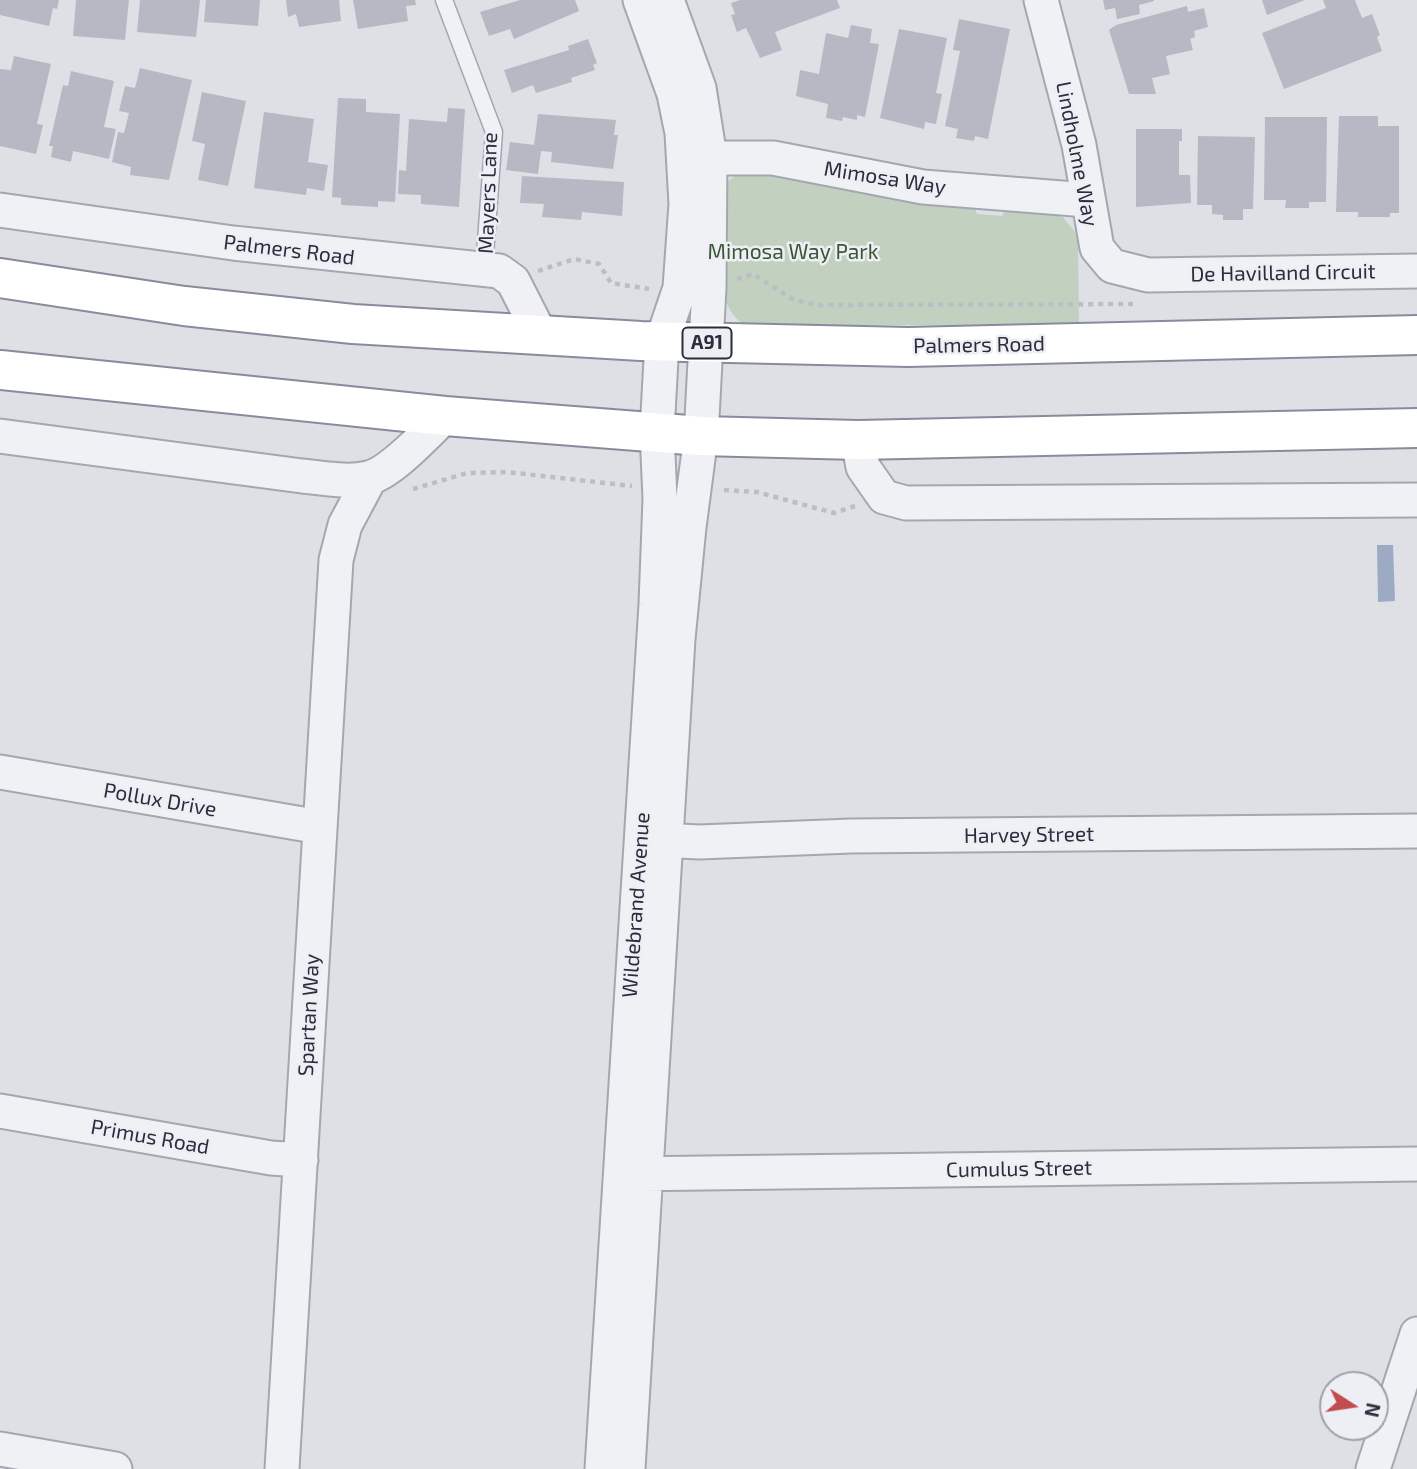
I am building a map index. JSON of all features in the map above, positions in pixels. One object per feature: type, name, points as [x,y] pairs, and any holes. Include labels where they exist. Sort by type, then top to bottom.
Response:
[{"type":"highway","name":"Palmers Road","points":[[0,278],[184,306],[353,324],[706,343],[908,347],[1417,335]]},
{"type":"highway","points":[[0,370],[445,416],[701,436],[858,440],[1417,428]]},
{"type":"street","points":[[640,0],[697,158]]},
{"type":"street","points":[[667,0],[699,88],[697,158]]},
{"type":"street","name":"Lindholme Way","points":[[1041,0],[1079,145],[1092,234],[1103,258],[1124,271],[1143,289]]},
{"type":"street","name":"Mimosa Way","points":[[697,158],[773,158],[923,187],[1087,200]]},
{"type":"street","name":"Wildebrand Avenue","points":[[668,605],[695,489],[701,436],[706,343],[694,288],[697,158]]},
{"type":"street","name":"Palmers Road","points":[[0,210],[246,245],[499,274]]},
{"type":"street","name":"De Havilland Circuit","points":[[1143,289],[1417,271]]},
{"type":"street","points":[[499,274],[541,336]]},
{"type":"street","name":"Wildebrand Avenue","points":[[628,1469],[633,1174],[668,605],[657,432],[662,341],[694,288]]},
{"type":"street","points":[[0,436],[336,480],[373,477],[445,416]]},
{"type":"street","points":[[858,440],[863,467],[884,497],[906,503],[1417,500]]},
{"type":"street","name":"Spartan Way","points":[[302,476],[326,506],[336,560]]},
{"type":"street","name":"Spartan Way","points":[[282,1469],[336,560],[345,525],[373,477]]},
{"type":"street","name":"Pollux Drive","points":[[0,772],[320,827]]},
{"type":"street","name":"Harvey Street","points":[[653,840],[1417,831]]},
{"type":"street","name":"Primus Road","points":[[0,1111],[271,1158],[301,1160]]},
{"type":"street","name":"Cumulus Street","points":[[633,1174],[1417,1164]]},
{"type":"street","name":"Wildebrand Avenue","points":[[602,1469],[633,1174]]},
{"type":"street","points":[[1373,1469],[1417,1334]]},
{"type":"street","points":[[0,1448],[54,1463],[115,1469]]},
{"type":"lane","name":"Mayers Lane","points":[[444,0],[494,131],[499,274]]},
{"type":"path","points":[[499,274],[574,259],[598,264],[611,283],[632,289],[694,288],[753,275],[794,300],[818,305],[1143,289]]},
{"type":"path","points":[[373,477],[391,498],[467,473],[507,472],[660,488]]},
{"type":"path","points":[[695,489],[757,492],[834,513],[884,497]]},
{"type":"green space","name":"Mimosa Way Park","points":[[753,170],[974,206],[977,214],[1002,216],[1006,208],[1063,217],[1075,232],[1078,242],[1079,325],[746,325],[734,315],[726,300],[720,261],[726,183],[738,173]]},
{"type":"water","points":[[1377,545],[1393,545],[1395,601],[1378,602]]},
{"type":"building","points":[[0,0],[59,0],[57,9],[53,8],[49,26],[0,15]]},
{"type":"building","points":[[76,0],[129,0],[125,40],[73,36]]},
{"type":"building","points":[[140,0],[200,0],[196,37],[137,32]]},
{"type":"building","points":[[206,0],[260,0],[258,26],[204,22]]},
{"type":"building","points":[[286,0],[339,0],[341,21],[299,27],[296,14],[288,17]]},
{"type":"building","points":[[353,0],[415,0],[416,5],[406,6],[408,21],[358,29]]},
{"type":"building","points":[[520,0],[575,0],[579,11],[514,39],[510,29],[489,36],[480,12]]},
{"type":"building","points":[[740,0],[837,0],[840,8],[775,32],[782,50],[760,58],[746,28],[737,32],[731,15],[735,14],[731,3]]},
{"type":"building","points":[[1103,0],[1154,1],[1139,5],[1140,14],[1117,19],[1115,8],[1105,10]]},
{"type":"building","points":[[1262,0],[1305,0],[1267,15]]},
{"type":"building","points":[[1323,0],[1355,0],[1362,18],[1372,14],[1380,35],[1377,37],[1382,51],[1284,89],[1262,33],[1326,8]]},
{"type":"building","points":[[1187,6],[1188,12],[1204,8],[1208,27],[1194,31],[1195,37],[1190,39],[1193,50],[1166,56],[1170,74],[1152,78],[1156,94],[1129,94],[1109,30],[1116,25]]},
{"type":"building","points":[[959,19],[1010,29],[988,139],[975,136],[974,141],[956,138],[958,129],[945,126],[960,51],[953,50]]},
{"type":"building","points":[[851,25],[872,29],[870,43],[879,44],[865,117],[857,115],[857,120],[843,117],[842,121],[826,118],[828,104],[796,96],[800,70],[819,74],[826,33],[848,38]]},
{"type":"building","points":[[899,29],[947,38],[936,93],[942,94],[936,124],[925,122],[924,129],[880,118]]},
{"type":"building","points":[[588,39],[597,63],[593,65],[595,70],[571,78],[572,82],[536,93],[533,85],[512,93],[504,70],[569,50],[568,46]]},
{"type":"building","points":[[14,56],[51,64],[37,124],[43,125],[36,154],[0,146],[0,69],[11,70]]},
{"type":"building","points":[[140,68],[192,80],[169,180],[130,175],[131,167],[112,162],[118,132],[124,133],[129,113],[119,111],[125,86],[135,88]]},
{"type":"building","points":[[71,71],[114,81],[104,127],[116,129],[109,159],[73,151],[71,162],[51,157],[53,146],[49,146],[63,85],[68,86]]},
{"type":"building","points":[[202,92],[246,101],[228,186],[198,180],[205,144],[192,141]]},
{"type":"building","points":[[338,98],[366,99],[366,112],[400,114],[395,202],[378,201],[378,207],[341,205],[341,198],[332,197]]},
{"type":"building","points":[[448,108],[465,109],[459,207],[421,204],[421,195],[398,194],[399,170],[406,171],[409,119],[447,122]]},
{"type":"building","points":[[264,112],[314,119],[308,162],[328,165],[324,191],[307,188],[306,195],[254,188]]},
{"type":"building","points":[[538,114],[616,120],[614,135],[618,135],[613,169],[551,162],[552,152],[541,151],[538,174],[506,170],[510,142],[534,145]]},
{"type":"building","points":[[1339,116],[1378,116],[1378,126],[1399,126],[1399,213],[1390,213],[1390,217],[1358,217],[1358,212],[1336,212]]},
{"type":"building","points":[[1265,117],[1327,117],[1326,202],[1309,202],[1309,208],[1285,208],[1286,200],[1264,200]]},
{"type":"building","points":[[1136,129],[1182,129],[1182,141],[1179,141],[1179,175],[1190,175],[1191,203],[1136,207]]},
{"type":"building","points":[[1198,136],[1255,137],[1253,209],[1243,209],[1243,220],[1223,220],[1223,215],[1212,214],[1212,205],[1197,205]]},
{"type":"building","points":[[522,176],[624,182],[622,216],[582,212],[581,220],[542,217],[544,204],[520,203]]}]
